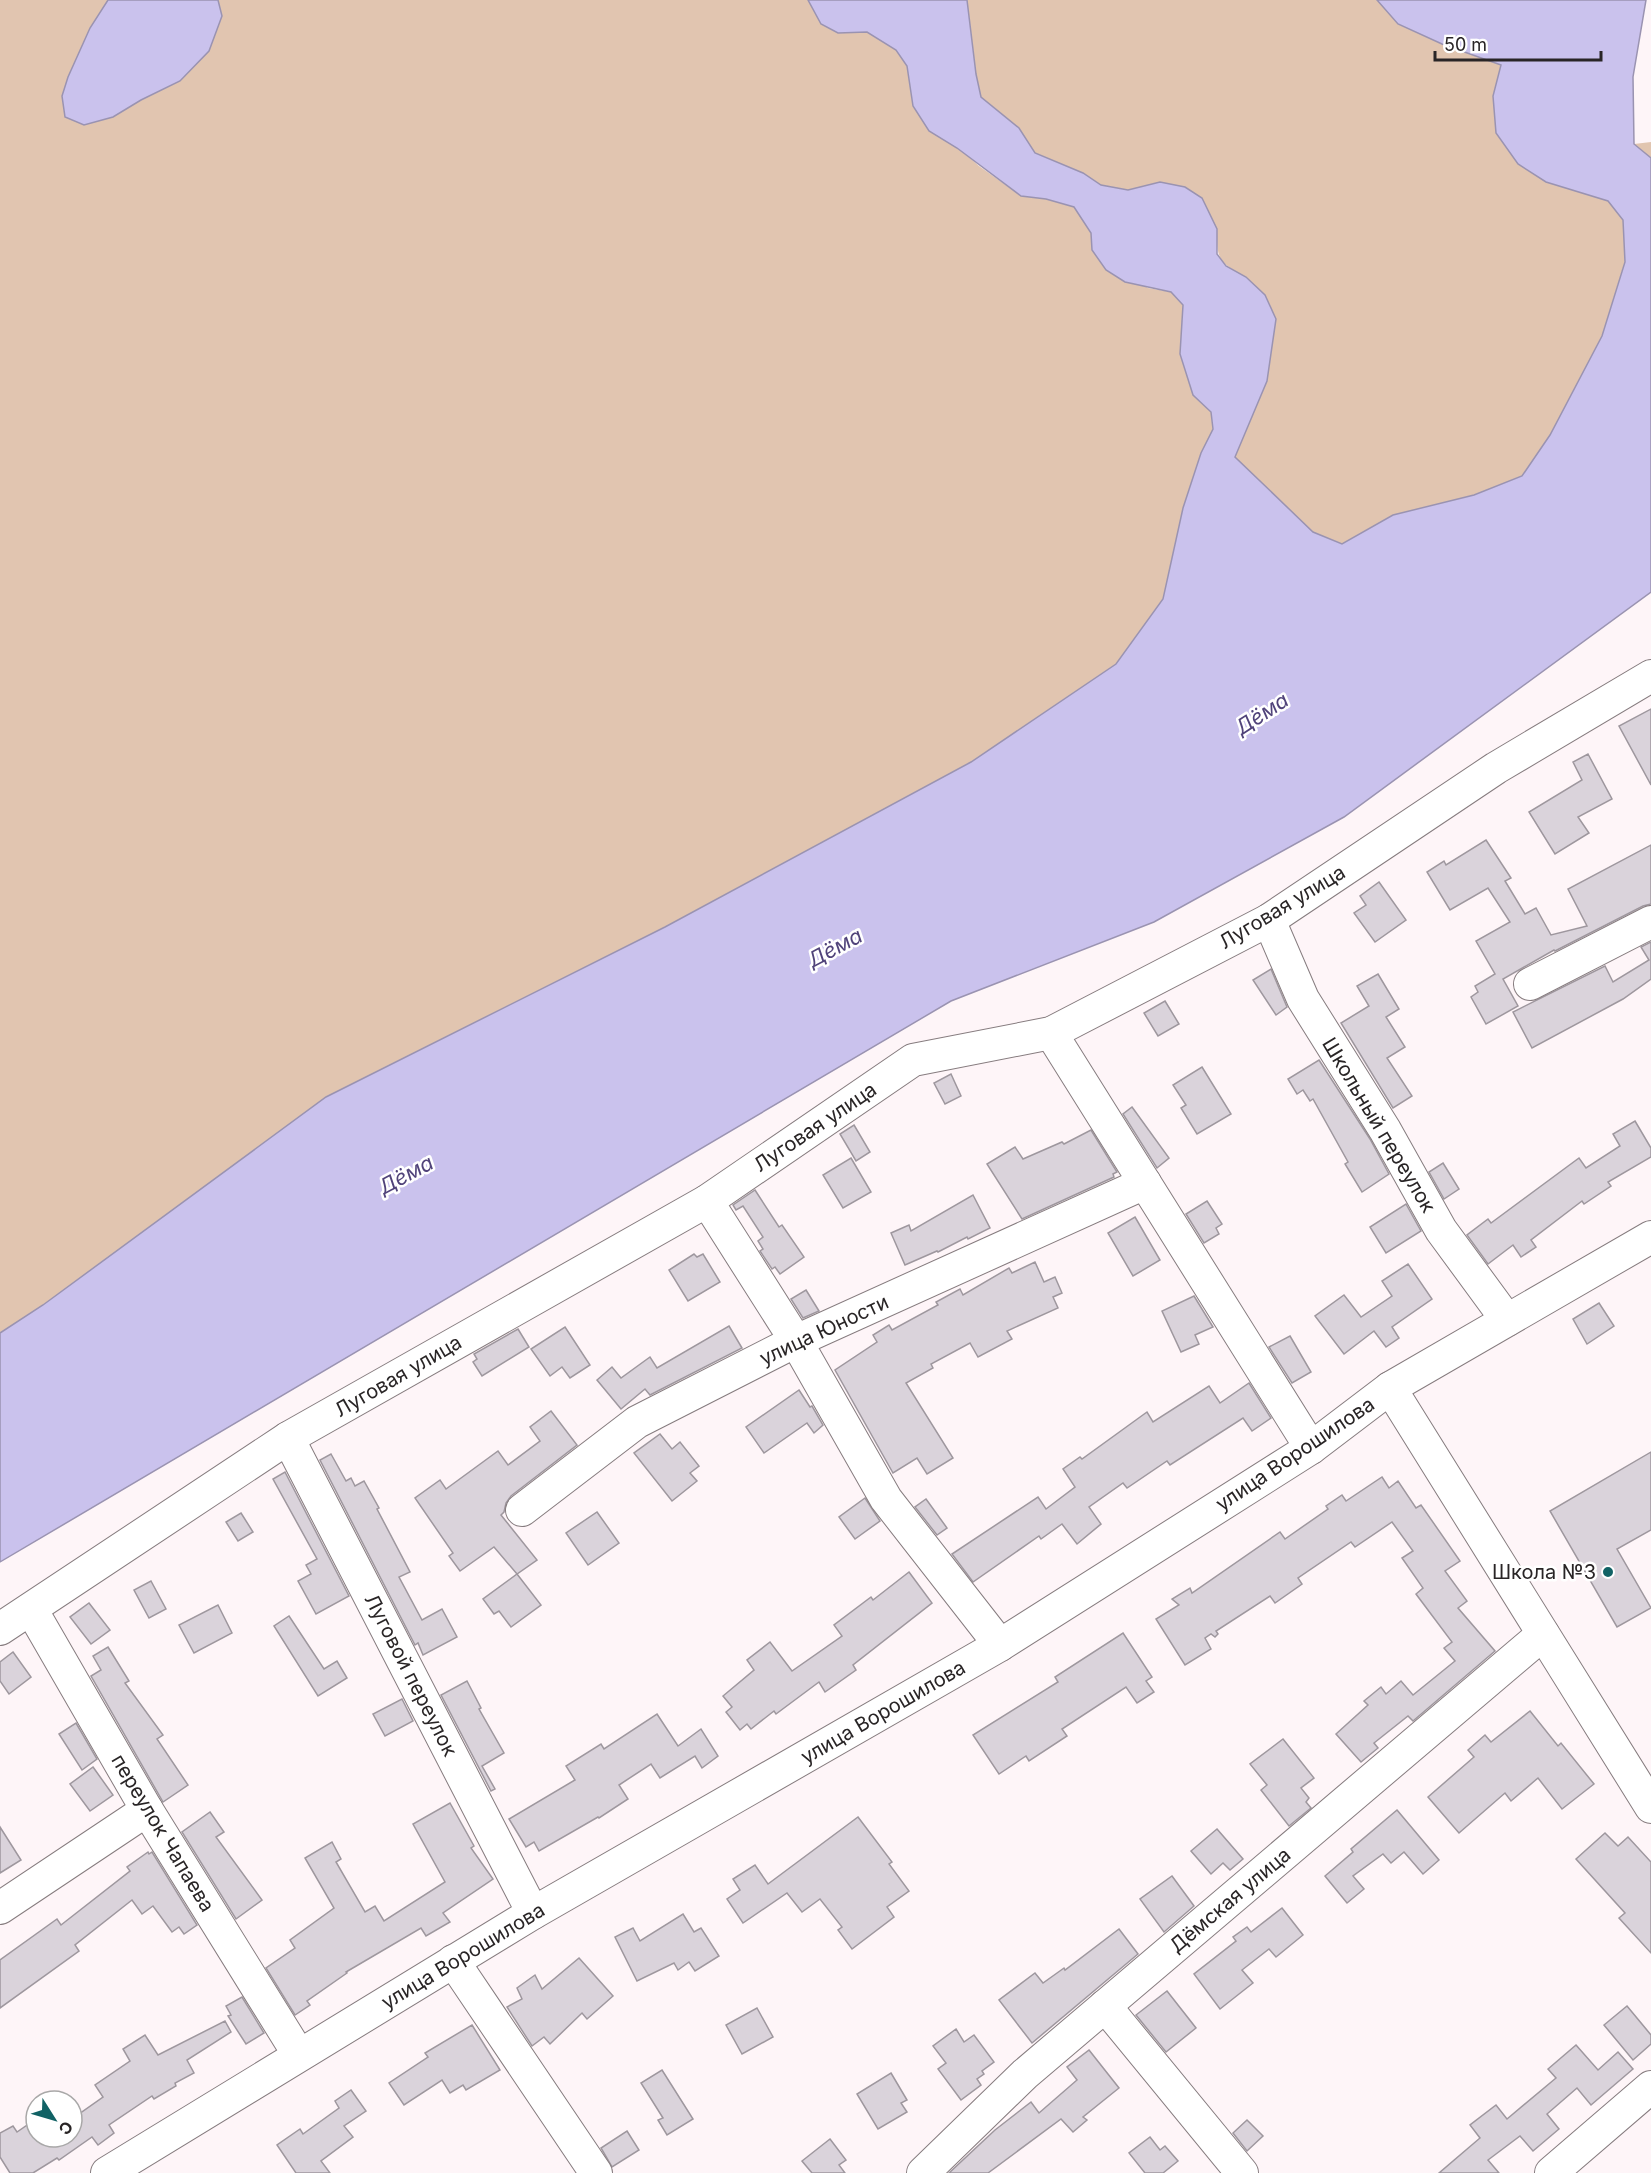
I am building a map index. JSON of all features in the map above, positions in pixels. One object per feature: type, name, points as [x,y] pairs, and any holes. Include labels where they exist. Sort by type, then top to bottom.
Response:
[{"type":"street","name":"Луговая улица","points":[[0,1629],[288,1438],[707,1201],[913,1060],[1051,1034],[1269,920],[1496,768],[1651,676]]},
{"type":"street","name":"Школьный переулок","points":[[1269,920],[1303,999],[1385,1130],[1441,1230],[1507,1320]]},
{"type":"street","points":[[1530,984],[1651,922]]},
{"type":"street","points":[[1051,1034],[1311,1448]]},
{"type":"street","name":"улица Юности","points":[[522,1510],[637,1422],[796,1341],[1145,1183]]},
{"type":"street","points":[[707,1201],[796,1341],[886,1499],[1000,1645]]},
{"type":"street","name":"улица Ворошилова","points":[[107,2173],[533,1913],[1000,1645],[1311,1448],[1390,1388],[1651,1238]]},
{"type":"street","points":[[1390,1388],[1651,1807]]},
{"type":"street","name":"Луговой переулок","points":[[288,1438],[533,1913]]},
{"type":"street","name":"переулок Чапаева","points":[[31,1609],[147,1810],[299,2055]]},
{"type":"street","name":"Дёмская улица","points":[[923,2173],[1025,2074],[1543,1634]]},
{"type":"street","points":[[0,1908],[147,1810]]},
{"type":"street","points":[[453,1961],[593,2172]]},
{"type":"street","points":[[1105,2006],[1242,2173]]},
{"type":"street","points":[[1551,2173],[1651,2087]]},
{"type":"shaded area","points":[[0,0],[108,0],[90,28],[113,117],[141,100],[222,16],[218,0],[808,0],[821,24],[838,33],[867,32],[896,50],[907,66],[913,107],[979,166],[1021,196],[1046,199],[1074,207],[1091,233],[1092,250],[1148,288],[1171,292],[1183,305],[1180,354],[1193,395],[1211,412],[1213,429],[1201,453],[1183,508],[1163,599],[1116,664],[971,762],[665,927],[0,1333]]},
{"type":"shaded area","points":[[967,0],[1377,0],[1398,24],[1442,44],[1501,65],[1493,96],[1546,182],[1609,201],[1623,220],[1625,261],[1602,336],[1550,435],[1522,476],[1474,495],[1393,515],[1342,544],[1313,532],[1234,457],[1267,381],[1246,277],[1230,268],[1221,259],[1217,229],[1160,182],[1128,190],[1101,185],[1083,173],[1035,153],[1019,128],[981,97]]},
{"type":"shaded area","points":[[1651,142],[1651,158],[1634,144]]},
{"type":"water","points":[[108,0],[218,0],[222,16],[209,51],[180,81],[113,117],[84,125],[65,117],[62,96],[90,28]]},
{"type":"water","name":"Дёма","points":[[808,0],[967,0],[981,97],[1019,128],[1035,153],[1083,173],[1101,185],[1128,190],[1160,182],[1185,187],[1202,198],[1217,229],[1217,254],[1226,266],[1246,277],[1265,295],[1276,319],[1267,381],[1235,457],[1313,532],[1342,544],[1393,515],[1474,495],[1522,476],[1550,435],[1602,336],[1625,262],[1623,220],[1608,201],[1546,182],[1518,164],[1496,133],[1493,96],[1501,65],[1442,44],[1398,24],[1377,0],[1646,0],[1633,77],[1634,144],[1651,158],[1651,592],[1344,817],[1154,922],[951,1001],[0,1562],[0,1333],[43,1305],[326,1097],[665,927],[971,762],[1116,664],[1163,599],[1183,508],[1201,453],[1213,429],[1211,412],[1193,395],[1180,354],[1183,305],[1171,292],[1125,282],[1106,270],[1092,250],[1091,233],[1074,207],[1046,199],[1021,196],[957,148],[929,131],[913,106],[907,66],[896,50],[867,32],[838,33],[821,24]]},
{"type":"building","points":[[1651,709],[1651,785],[1619,726]]},
{"type":"building","points":[[1588,754],[1612,799],[1578,817],[1589,833],[1555,854],[1529,812],[1582,780],[1573,762]]},
{"type":"building","points":[[1486,840],[1511,878],[1505,881],[1525,914],[1536,908],[1551,935],[1587,926],[1568,889],[1651,845],[1651,904],[1554,950],[1503,979],[1518,1006],[1486,1024],[1471,997],[1478,992],[1475,986],[1495,974],[1476,941],[1510,922],[1488,888],[1450,910],[1427,872],[1444,861],[1446,865]]},
{"type":"building","points":[[1379,882],[1406,920],[1375,942],[1354,913],[1366,905],[1360,896]]},
{"type":"building","points":[[1651,942],[1651,979],[1623,999],[1532,1048],[1513,1012],[1605,966],[1613,982],[1649,960],[1641,947]]},
{"type":"building","points":[[1271,969],[1287,1007],[1276,1015],[1253,980]]},
{"type":"building","points":[[1378,974],[1399,1009],[1386,1017],[1405,1047],[1387,1058],[1412,1096],[1393,1108],[1341,1023],[1369,1006],[1357,986]]},
{"type":"building","points":[[1165,1001],[1179,1024],[1158,1036],[1144,1013]]},
{"type":"building","points":[[1319,1060],[1370,1139],[1389,1174],[1362,1192],[1345,1164],[1348,1162],[1313,1099],[1310,1101],[1303,1090],[1297,1094],[1288,1079]]},
{"type":"building","points":[[1202,1067],[1231,1114],[1197,1134],[1181,1108],[1186,1105],[1173,1085]]},
{"type":"building","points":[[951,1074],[961,1096],[945,1104],[934,1083]]},
{"type":"building","points":[[1132,1107],[1169,1158],[1157,1168],[1123,1114]]},
{"type":"building","points":[[1635,1121],[1651,1148],[1651,1157],[1608,1182],[1611,1186],[1584,1204],[1582,1201],[1531,1240],[1536,1247],[1521,1257],[1513,1245],[1488,1264],[1467,1235],[1488,1219],[1491,1223],[1579,1158],[1586,1168],[1620,1146],[1613,1134]]},
{"type":"building","points":[[854,1125],[870,1152],[856,1161],[840,1134]]},
{"type":"building","points":[[1091,1130],[1117,1172],[1113,1174],[1114,1177],[1022,1219],[987,1164],[1015,1147],[1023,1159],[1062,1142],[1064,1144]]},
{"type":"building","points":[[851,1158],[871,1192],[843,1208],[823,1175]]},
{"type":"building","points":[[1443,1163],[1459,1189],[1444,1199],[1429,1172]]},
{"type":"building","points":[[755,1190],[779,1227],[782,1225],[804,1257],[780,1274],[775,1267],[772,1269],[760,1251],[763,1249],[758,1241],[763,1237],[743,1206],[736,1210],[733,1205]]},
{"type":"building","points":[[973,1195],[990,1228],[905,1265],[891,1233],[909,1225],[911,1231]]},
{"type":"building","points":[[1207,1201],[1222,1224],[1216,1228],[1219,1234],[1204,1243],[1186,1214]]},
{"type":"building","points":[[1406,1204],[1421,1231],[1386,1253],[1370,1227]]},
{"type":"building","points":[[1135,1217],[1160,1260],[1133,1276],[1108,1233]]},
{"type":"building","points":[[694,1254],[697,1257],[703,1254],[720,1282],[688,1301],[669,1270]]},
{"type":"building","points":[[1035,1262],[1044,1282],[1055,1277],[1062,1293],[1053,1297],[1058,1308],[1007,1331],[1012,1339],[978,1357],[970,1343],[931,1364],[933,1368],[906,1383],[953,1458],[927,1474],[917,1458],[893,1473],[835,1370],[877,1342],[873,1335],[889,1325],[892,1330],[938,1305],[936,1302],[960,1289],[963,1295],[1009,1268],[1012,1273]]},
{"type":"building","points":[[1408,1264],[1432,1299],[1392,1327],[1399,1338],[1386,1347],[1374,1331],[1344,1354],[1315,1316],[1344,1295],[1361,1317],[1392,1296],[1382,1281]]},
{"type":"building","points":[[806,1290],[819,1311],[803,1318],[791,1299]]},
{"type":"building","points":[[1194,1296],[1213,1327],[1195,1335],[1199,1344],[1181,1352],[1162,1311]]},
{"type":"building","points":[[1599,1303],[1614,1326],[1587,1344],[1573,1319]]},
{"type":"building","points":[[729,1326],[742,1348],[650,1395],[645,1389],[621,1409],[597,1380],[612,1367],[621,1378],[650,1357],[657,1368]]},
{"type":"building","points":[[565,1327],[590,1365],[570,1378],[562,1367],[550,1376],[531,1349]]},
{"type":"building","points":[[518,1329],[529,1347],[482,1376],[473,1362],[477,1359],[474,1354]]},
{"type":"building","points":[[1290,1336],[1311,1372],[1292,1383],[1269,1347]]},
{"type":"building","points":[[1249,1383],[1271,1418],[1252,1431],[1243,1418],[1170,1465],[1167,1461],[1127,1488],[1123,1483],[1089,1507],[1101,1524],[1077,1544],[1062,1524],[1041,1539],[1039,1536],[973,1582],[952,1554],[1038,1497],[1046,1509],[1075,1487],[1063,1469],[1080,1457],[1082,1459],[1147,1412],[1153,1422],[1209,1386],[1220,1403]]},
{"type":"building","points":[[799,1390],[823,1425],[814,1433],[807,1423],[764,1453],[746,1427]]},
{"type":"building","points":[[551,1411],[577,1445],[511,1496],[501,1515],[537,1560],[517,1574],[494,1547],[460,1571],[449,1556],[453,1553],[415,1498],[440,1480],[446,1489],[498,1451],[508,1465],[540,1441],[530,1427]]},
{"type":"building","points":[[660,1434],[672,1449],[680,1442],[699,1466],[690,1473],[697,1481],[672,1501],[634,1453]]},
{"type":"building","name":"Школа №3","points":[[1651,1452],[1651,1530],[1617,1549],[1651,1608],[1617,1627],[1550,1511]]},
{"type":"building","points":[[331,1454],[346,1481],[351,1478],[355,1486],[364,1481],[379,1508],[377,1509],[410,1572],[399,1577],[422,1620],[442,1609],[457,1637],[423,1655],[418,1643],[415,1645],[320,1460]]},
{"type":"building","points":[[285,1472],[349,1596],[316,1614],[298,1581],[311,1574],[306,1565],[317,1559],[273,1479]]},
{"type":"building","points":[[1382,1477],[1389,1488],[1398,1481],[1416,1508],[1421,1505],[1460,1561],[1445,1571],[1467,1601],[1458,1608],[1495,1651],[1413,1721],[1408,1716],[1374,1743],[1378,1748],[1361,1762],[1336,1734],[1368,1705],[1364,1701],[1381,1687],[1386,1694],[1401,1681],[1413,1695],[1455,1661],[1444,1648],[1452,1642],[1416,1594],[1423,1588],[1402,1558],[1413,1551],[1392,1522],[1355,1547],[1351,1542],[1298,1578],[1302,1584],[1275,1603],[1270,1596],[1216,1631],[1218,1634],[1215,1637],[1211,1634],[1205,1638],[1211,1649],[1185,1665],[1156,1619],[1179,1605],[1172,1599],[1190,1588],[1192,1593],[1280,1532],[1285,1539],[1328,1509],[1326,1506],[1342,1495],[1346,1501]]},
{"type":"building","points":[[865,1498],[880,1521],[855,1539],[839,1517]]},
{"type":"building","points":[[926,1499],[947,1528],[937,1535],[915,1507]]},
{"type":"building","points":[[597,1512],[619,1543],[588,1565],[566,1533]]},
{"type":"building","points":[[241,1513],[253,1532],[238,1541],[226,1522]]},
{"type":"building","points":[[909,1572],[932,1603],[853,1665],[856,1670],[825,1692],[819,1682],[776,1714],[774,1711],[751,1729],[747,1724],[740,1730],[726,1712],[732,1707],[723,1696],[754,1670],[747,1660],[770,1642],[792,1671],[842,1636],[834,1625],[871,1597],[873,1600]]},
{"type":"building","points":[[517,1574],[541,1605],[511,1627],[499,1611],[494,1614],[483,1599]]},
{"type":"building","points":[[151,1581],[166,1609],[149,1618],[134,1590]]},
{"type":"building","points":[[89,1603],[110,1630],[91,1644],[70,1617]]},
{"type":"building","points":[[218,1605],[232,1633],[194,1653],[179,1625]]},
{"type":"building","points":[[289,1616],[324,1669],[337,1661],[347,1678],[318,1696],[274,1626]]},
{"type":"building","points":[[1123,1633],[1152,1677],[1146,1681],[1154,1692],[1137,1703],[1126,1687],[1062,1729],[1067,1736],[1029,1761],[1026,1756],[999,1774],[973,1735],[1058,1682],[1055,1677]]},
{"type":"building","points":[[108,1647],[129,1681],[125,1683],[163,1735],[157,1739],[188,1785],[163,1802],[91,1676],[101,1670],[93,1656]]},
{"type":"building","points":[[13,1652],[31,1677],[9,1694],[0,1681],[0,1662]]},
{"type":"building","points":[[467,1681],[481,1708],[479,1709],[504,1753],[482,1766],[495,1789],[491,1791],[441,1695]]},
{"type":"building","points":[[402,1699],[413,1721],[385,1736],[373,1714]]},
{"type":"building","points":[[1530,1711],[1558,1746],[1561,1743],[1594,1784],[1562,1809],[1538,1778],[1511,1801],[1505,1793],[1459,1833],[1428,1797],[1474,1757],[1468,1750],[1485,1735],[1491,1742]]},
{"type":"building","points":[[657,1714],[678,1746],[701,1729],[718,1756],[702,1768],[695,1756],[660,1778],[651,1764],[619,1785],[628,1799],[539,1851],[534,1842],[526,1847],[509,1819],[575,1780],[566,1766],[601,1744],[604,1749]]},
{"type":"building","points":[[76,1723],[97,1759],[82,1770],[59,1734]]},
{"type":"building","points":[[1283,1739],[1314,1778],[1301,1788],[1309,1798],[1306,1802],[1311,1808],[1289,1826],[1261,1790],[1267,1785],[1250,1764]]},
{"type":"building","points":[[93,1767],[113,1795],[90,1811],[70,1784]]},
{"type":"building","points":[[450,1803],[474,1846],[471,1848],[493,1879],[443,1913],[450,1922],[426,1936],[421,1928],[346,1972],[307,2001],[310,2005],[295,2015],[266,1968],[295,1948],[290,1940],[334,1908],[305,1858],[332,1842],[341,1859],[336,1862],[365,1912],[375,1906],[384,1921],[445,1882],[413,1824]]},
{"type":"building","points":[[1397,1810],[1439,1860],[1423,1874],[1404,1852],[1391,1863],[1383,1854],[1353,1876],[1364,1889],[1347,1903],[1325,1876],[1353,1852],[1351,1849]]},
{"type":"building","points":[[210,1812],[224,1832],[216,1837],[262,1900],[236,1919],[182,1832]]},
{"type":"building","points":[[858,1817],[892,1862],[889,1864],[909,1891],[887,1907],[894,1917],[852,1949],[838,1930],[842,1927],[820,1899],[802,1912],[787,1893],[743,1923],[727,1899],[740,1890],[733,1879],[755,1865],[768,1884]]},
{"type":"building","points":[[0,1827],[21,1860],[0,1873]]},
{"type":"building","points":[[1217,1829],[1243,1859],[1230,1870],[1223,1863],[1211,1874],[1191,1851]]},
{"type":"building","points":[[1605,1833],[1618,1846],[1628,1837],[1651,1862],[1651,1953],[1619,1918],[1625,1913],[1576,1859]]},
{"type":"building","points":[[148,1852],[149,1854],[152,1852],[197,1925],[184,1934],[179,1927],[172,1932],[153,1906],[142,1914],[132,1900],[75,1945],[79,1951],[0,2008],[0,1960],[57,1919],[61,1925],[130,1871],[127,1867]]},
{"type":"building","points":[[1172,1876],[1194,1906],[1164,1932],[1140,1899]]},
{"type":"building","points":[[1282,1908],[1303,1935],[1276,1957],[1269,1949],[1242,1970],[1253,1983],[1220,2009],[1194,1974],[1236,1941],[1233,1937],[1247,1927],[1251,1932]]},
{"type":"building","points":[[683,1914],[694,1932],[701,1928],[719,1956],[695,1971],[689,1962],[678,1970],[674,1963],[637,1981],[615,1937],[633,1928],[640,1941]]},
{"type":"building","points":[[1119,1929],[1138,1954],[1032,2043],[999,2000],[1035,1973],[1043,1983],[1064,1968],[1065,1970]]},
{"type":"building","points":[[579,1958],[613,1996],[587,2019],[582,2013],[550,2044],[544,2037],[532,2046],[507,2007],[522,1999],[517,1988],[535,1975],[542,1989]]},
{"type":"building","points":[[1167,1991],[1196,2028],[1166,2052],[1136,2015]]},
{"type":"building","points":[[242,1997],[264,2033],[246,2044],[228,2016],[231,2015],[226,2006]]},
{"type":"building","points":[[1627,2006],[1651,2035],[1651,2044],[1633,2060],[1604,2025]]},
{"type":"building","points":[[757,2008],[773,2037],[742,2054],[726,2025]]},
{"type":"building","points":[[225,2021],[231,2032],[187,2060],[194,2073],[175,2083],[176,2086],[154,2099],[152,2096],[109,2125],[114,2133],[98,2145],[92,2137],[84,2143],[84,2110],[103,2097],[95,2085],[130,2061],[123,2049],[145,2035],[158,2055]]},
{"type":"building","points":[[472,2025],[500,2070],[466,2090],[463,2085],[450,2093],[442,2080],[404,2105],[389,2083],[428,2057],[425,2053]]},
{"type":"building","points":[[956,2029],[964,2042],[974,2035],[994,2062],[982,2071],[984,2074],[977,2079],[981,2085],[961,2100],[938,2069],[946,2063],[933,2046]]},
{"type":"building","points":[[1576,2045],[1598,2070],[1618,2052],[1633,2069],[1591,2105],[1577,2088],[1547,2114],[1559,2129],[1533,2151],[1520,2136],[1488,2160],[1499,2173],[1439,2173],[1480,2138],[1470,2125],[1496,2105],[1507,2119],[1556,2078],[1548,2069]]},
{"type":"building","points":[[1089,2050],[1119,2088],[1083,2117],[1087,2120],[1073,2132],[1061,2119],[988,2173],[949,2173],[995,2130],[1031,2102],[1039,2113],[1077,2080],[1067,2067]]},
{"type":"building","points":[[662,2070],[693,2119],[667,2135],[658,2120],[663,2118],[641,2083]]},
{"type":"building","points":[[891,2073],[907,2100],[901,2103],[907,2112],[878,2129],[857,2094]]},
{"type":"building","points":[[351,2090],[366,2111],[344,2126],[353,2137],[321,2161],[330,2173],[296,2173],[277,2145],[300,2129],[303,2134],[339,2108],[335,2101]]},
{"type":"building","points":[[1247,2120],[1263,2136],[1247,2151],[1233,2133]]},
{"type":"building","points":[[13,2126],[17,2132],[24,2127],[24,2149],[75,2149],[33,2173],[10,2173],[0,2157],[0,2133]]},
{"type":"building","points":[[627,2131],[639,2150],[612,2167],[601,2148]]},
{"type":"building","points":[[1150,2137],[1160,2150],[1165,2146],[1178,2161],[1163,2173],[1145,2173],[1129,2153]]},
{"type":"building","points":[[830,2139],[846,2160],[839,2165],[845,2173],[812,2173],[802,2161]]},
{"type":"place","name":"Школа №3","points":[[1608,1572]]}]
